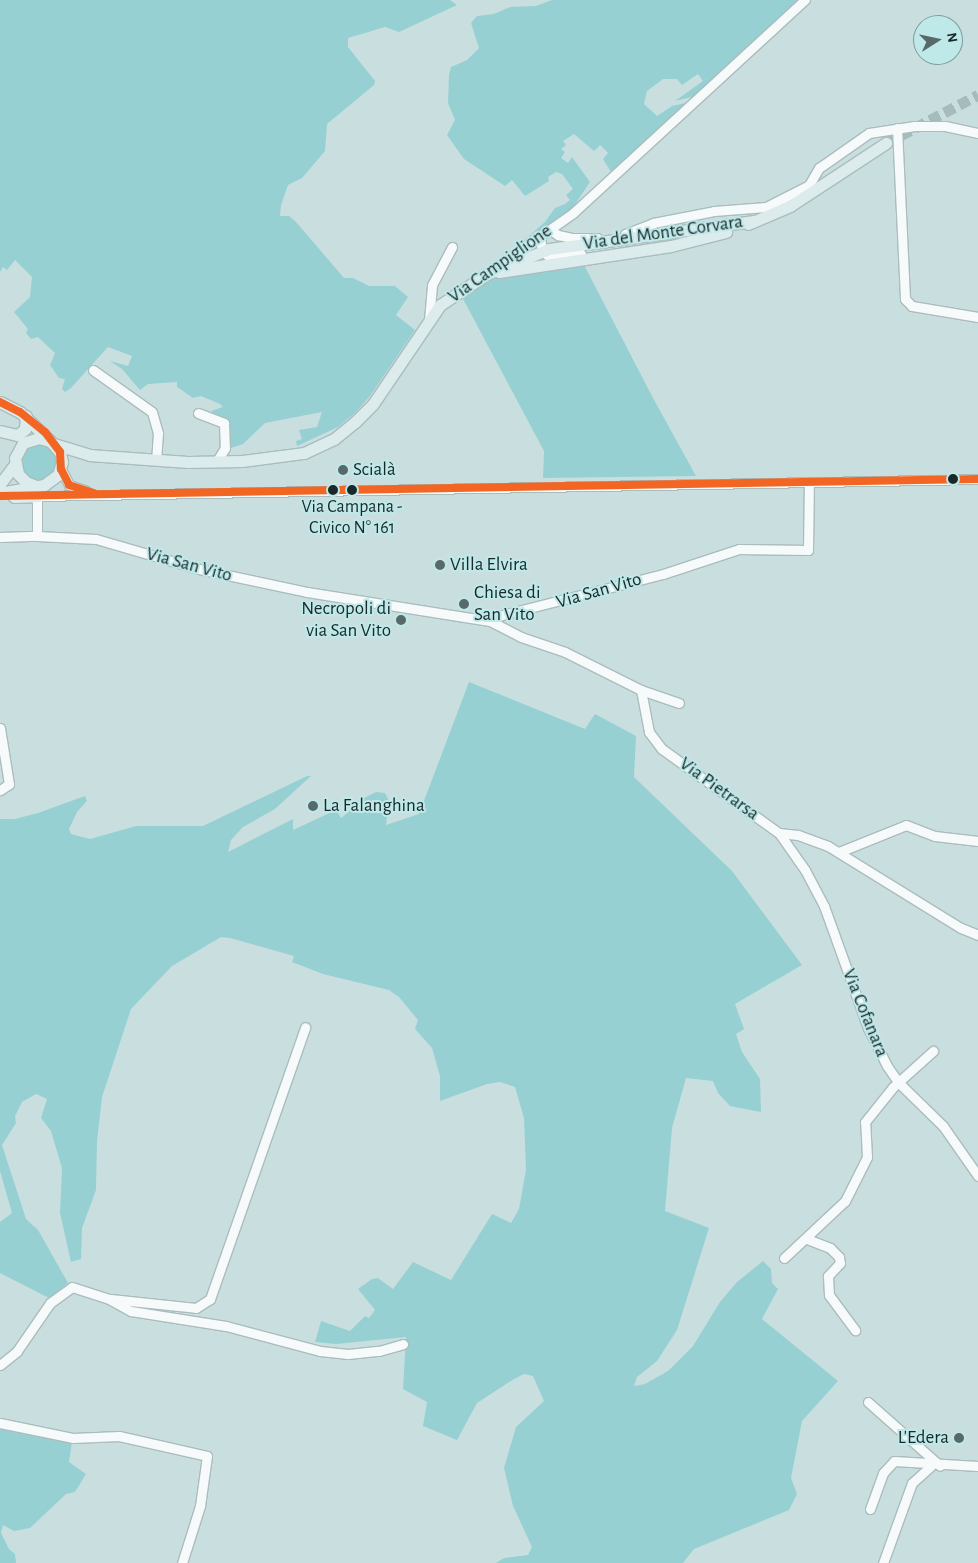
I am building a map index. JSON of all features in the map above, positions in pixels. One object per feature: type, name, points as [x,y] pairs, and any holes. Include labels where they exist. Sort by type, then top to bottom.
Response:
[{"type":"main road","name":"Via del Monte Corvara","points":[[487,274],[698,241],[754,221],[797,202],[886,142]]},
{"type":"main road","name":"Via del Monte Corvara","points":[[487,274],[542,251],[754,221]]},
{"type":"main road","name":"Via Campiglione","points":[[61,468],[72,458],[89,455],[156,460],[217,461],[304,453],[334,439],[372,404],[429,320],[462,288],[487,274]]},
{"type":"main road","points":[[0,402],[26,416],[52,442],[60,452],[61,468],[50,483],[37,489],[0,495]]},
{"type":"main road","points":[[0,431],[14,436],[22,433],[26,425],[26,416]]},
{"type":"main road","points":[[0,431],[21,478],[37,489]]},
{"type":"main road","points":[[0,484],[15,461],[19,447],[28,440],[39,438],[52,442]]},
{"type":"main road","name":"Via Campiglione","points":[[52,442],[89,455]]},
{"type":"street","name":"Via Campiglione","points":[[487,274],[551,230],[805,0]]},
{"type":"street","points":[[551,230],[558,236],[572,238],[605,237],[635,232],[653,222],[714,211],[766,207],[809,185],[819,168],[865,135],[897,128],[945,126],[978,133]]},
{"type":"street","points":[[897,128],[905,299],[912,306],[978,317]]},
{"type":"street","points":[[540,237],[542,251]]},
{"type":"street","points":[[429,320],[432,285],[452,247]]},
{"type":"street","name":"Via del Monte Corvara","points":[[542,251],[558,257],[587,254],[598,257]]},
{"type":"street","points":[[93,370],[152,412],[158,433],[156,460]]},
{"type":"street","points":[[198,413],[224,423],[225,448],[217,461]]},
{"type":"street","points":[[61,468],[69,485],[94,493]]},
{"type":"street","points":[[37,536],[37,489],[63,496],[94,493],[978,478]]},
{"type":"street","name":"Via San Vito","points":[[0,537],[37,536],[96,539],[199,569],[307,592],[490,621],[502,614],[548,605],[618,583],[671,572],[739,549],[808,548],[810,521],[809,482]]},
{"type":"street","points":[[490,621],[521,637],[565,652],[641,690],[679,703]]},
{"type":"street","name":"Via Pietrarsa","points":[[641,690],[649,732],[662,749],[779,833],[815,840],[839,852],[961,928],[978,935]]},
{"type":"street","points":[[0,728],[9,784],[0,790]]},
{"type":"street","points":[[839,852],[906,825],[936,836],[978,841]]},
{"type":"street","name":"Via Cofanara","points":[[779,833],[805,870],[824,906],[875,1044],[898,1082],[943,1126],[978,1176]]},
{"type":"street","points":[[0,1365],[18,1351],[50,1303],[69,1288],[109,1298],[196,1308],[210,1299],[305,1027]]},
{"type":"street","points":[[784,1258],[796,1245],[807,1239],[841,1206],[854,1188],[867,1157],[865,1122],[898,1082],[933,1051]]},
{"type":"street","points":[[807,1239],[830,1248],[839,1257],[840,1263],[828,1276],[829,1295],[855,1330]]},
{"type":"street","points":[[109,1298],[131,1311],[226,1326],[320,1351],[379,1351],[403,1344]]},
{"type":"street","points":[[868,1402],[935,1466]]},
{"type":"street","points":[[0,1423],[73,1438],[119,1436],[207,1456],[200,1506],[182,1563]]},
{"type":"street","points":[[870,1509],[882,1473],[894,1461],[912,1460],[935,1466],[978,1466]]},
{"type":"street","points":[[883,1563],[912,1483],[935,1466]]},
{"type":"shaded area","points":[[0,0],[450,0],[457,5],[399,32],[385,27],[348,38],[348,47],[375,81],[374,85],[327,124],[325,151],[302,178],[288,185],[281,205],[280,216],[289,216],[296,222],[344,278],[353,278],[369,286],[395,286],[408,297],[396,315],[415,330],[370,396],[355,413],[338,427],[297,446],[296,441],[302,439],[299,430],[317,427],[322,412],[265,423],[243,444],[231,448],[230,427],[211,411],[223,407],[220,404],[201,396],[193,398],[177,387],[177,382],[148,384],[140,390],[122,369],[110,361],[128,366],[132,356],[108,347],[71,388],[65,392],[62,389],[65,379],[59,378],[50,365],[55,353],[38,337],[31,339],[26,333],[28,329],[14,312],[30,297],[32,277],[15,260],[7,270],[3,267],[0,272]]},
{"type":"shaded area","points":[[552,0],[802,0],[696,96],[675,101],[703,81],[698,74],[682,85],[677,79],[663,79],[647,91],[644,104],[657,116],[672,106],[690,102],[611,172],[603,159],[608,153],[600,145],[594,151],[574,134],[563,141],[566,145],[561,149],[565,152],[561,158],[568,163],[572,157],[590,182],[572,209],[511,252],[545,222],[555,208],[570,200],[566,195],[573,189],[562,174],[556,172],[548,177],[549,181],[525,196],[512,180],[505,186],[464,159],[447,135],[455,120],[448,103],[449,75],[451,67],[467,60],[479,48],[471,23],[477,16],[494,14],[510,7],[536,6]]},
{"type":"shaded area","points":[[583,263],[696,476],[543,478],[544,451],[462,297],[483,282],[501,275]]},
{"type":"shaded area","points":[[38,443],[51,449],[57,462],[51,475],[38,481],[25,475],[19,462],[25,449]]},
{"type":"shaded area","points":[[469,682],[585,729],[595,714],[636,736],[634,777],[732,871],[802,965],[735,1004],[744,1029],[736,1034],[742,1052],[760,1079],[761,1112],[730,1106],[718,1093],[713,1081],[686,1078],[672,1128],[665,1211],[709,1228],[677,1330],[657,1361],[637,1377],[634,1386],[645,1384],[668,1371],[693,1346],[720,1302],[737,1282],[763,1261],[771,1269],[772,1283],[778,1289],[762,1319],[838,1381],[802,1421],[791,1478],[797,1494],[789,1510],[694,1549],[683,1563],[496,1563],[504,1558],[528,1555],[532,1547],[513,1506],[504,1468],[516,1427],[544,1401],[533,1376],[524,1374],[477,1403],[457,1440],[423,1426],[427,1402],[403,1389],[406,1337],[336,1344],[315,1342],[321,1321],[350,1331],[365,1316],[369,1318],[375,1310],[358,1289],[372,1279],[378,1278],[393,1289],[413,1262],[451,1280],[492,1214],[511,1223],[519,1209],[526,1170],[524,1118],[515,1087],[500,1082],[487,1084],[440,1101],[440,1076],[432,1048],[415,1029],[418,1020],[399,997],[389,990],[323,974],[292,962],[294,956],[221,937],[172,966],[131,1009],[102,1097],[97,1141],[96,1190],[82,1228],[81,1259],[71,1262],[60,1213],[62,1168],[51,1131],[41,1118],[47,1099],[36,1094],[22,1102],[15,1116],[16,1123],[2,1145],[26,1219],[38,1230],[68,1283],[49,1298],[0,1273],[0,1222],[12,1213],[0,1171],[0,819],[15,819],[38,813],[85,796],[87,801],[77,812],[69,829],[71,834],[90,839],[136,826],[203,826],[307,776],[311,776],[275,809],[243,827],[231,840],[228,852],[293,819],[293,830],[336,810],[341,818],[357,805],[356,802],[376,792],[385,793],[389,801],[386,825],[419,814]]},
{"type":"shaded area","points":[[0,1428],[72,1442],[69,1462],[86,1474],[75,1492],[66,1494],[30,1528],[14,1531],[3,1525],[1,1533],[9,1549],[15,1554],[16,1563],[0,1563]]},
{"type":"tunnel","points":[[886,143],[978,95]]},
{"type":"transit line","points":[[0,402],[20,412],[45,432],[60,452],[61,469],[69,485],[94,493]]},
{"type":"transit line","points":[[0,496],[978,479]]},
{"type":"place","name":"Scialà","points":[[343,470]]},
{"type":"place","name":"Via Campana - Civico N° 161","points":[[352,490]]},
{"type":"place","name":"Villa Elvira","points":[[440,565]]},
{"type":"place","name":"Chiesa di San Vito","points":[[464,604]]},
{"type":"place","name":"Necropoli di via San Vito","points":[[401,620]]},
{"type":"place","name":"La Falanghina","points":[[313,806]]},
{"type":"place","name":"L'Edera","points":[[959,1438]]}]
